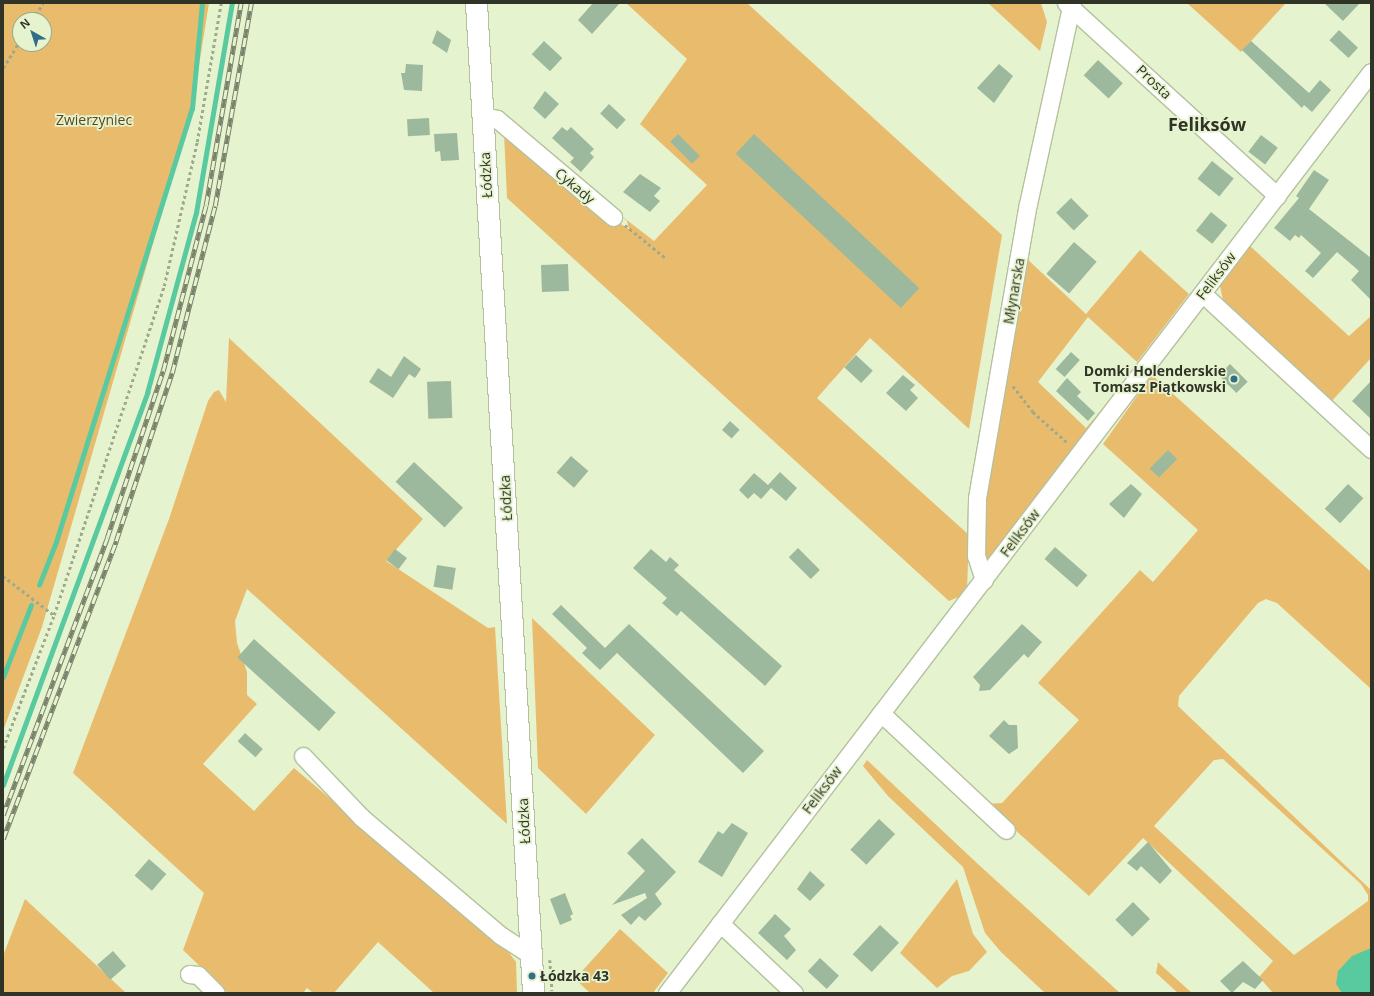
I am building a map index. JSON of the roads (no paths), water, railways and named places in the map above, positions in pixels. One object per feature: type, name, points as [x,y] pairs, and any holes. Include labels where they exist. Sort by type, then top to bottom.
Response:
[{"type":"main road","name":"Łódzka","points":[[476,3],[533,993]]},
{"type":"street","name":"Prosta","points":[[1070,4],[1277,196]]},
{"type":"street","name":"Młynarska","points":[[984,580],[976,556],[975,513],[1028,204],[1070,4]]},
{"type":"street","name":"Feliksów","points":[[667,993],[1371,72]]},
{"type":"street","name":"Cykady","points":[[483,116],[497,119],[613,217]]},
{"type":"street","points":[[1202,294],[1371,449]]},
{"type":"street","points":[[881,714],[1006,830]]},
{"type":"street","points":[[303,756],[361,817],[500,935],[531,955]]},
{"type":"street","points":[[720,923],[794,993]]},
{"type":"street","points":[[189,974],[198,975],[216,993]]},
{"type":"waterway","points":[[39,585],[56,542],[192,109],[202,3]]},
{"type":"waterway","points":[[3,785],[147,393],[196,213],[232,3]]},
{"type":"waterway","points":[[3,677],[31,605]]},
{"type":"railway","points":[[3,815],[107,538],[163,371],[206,205],[241,3]]},
{"type":"railway","points":[[3,839],[116,541],[172,373],[215,206],[251,3]]},
{"type":"place","name":"Domki Holenderskie Tomasz Piątkowski","points":[[1234,379]]},
{"type":"place","name":"Łódzka 43","points":[[532,976]]},
{"type":"district","name":"Feliksów","points":[[1207,124]]},
{"type":"park label","name":"Zwierzyniec","points":[[94,120]]}]
